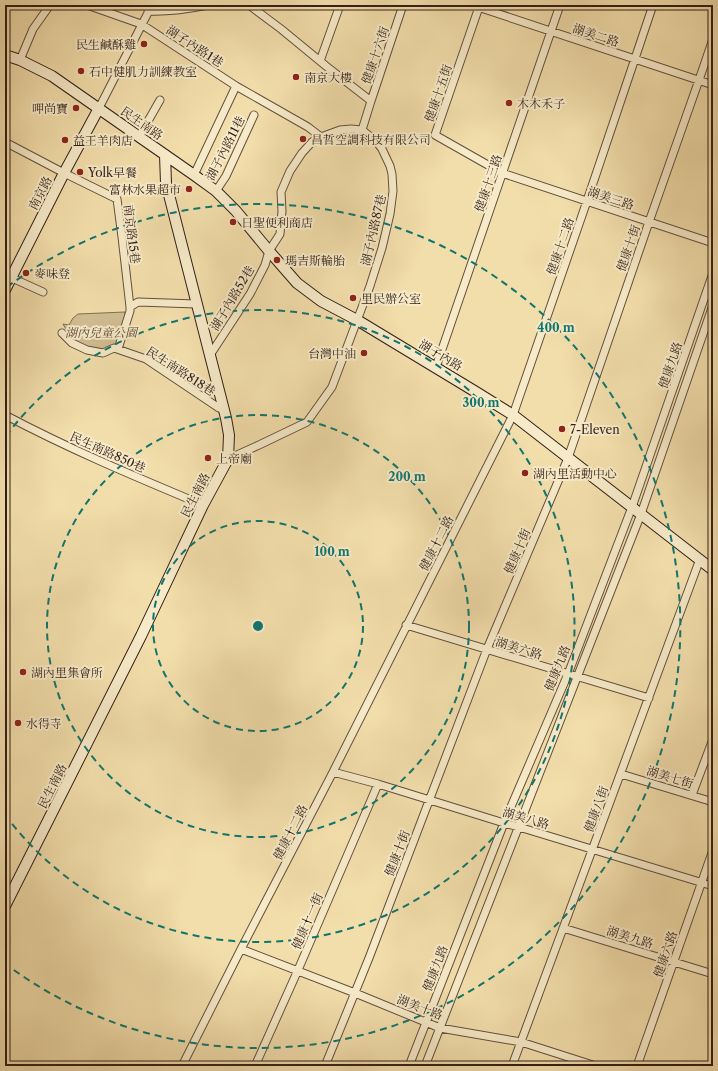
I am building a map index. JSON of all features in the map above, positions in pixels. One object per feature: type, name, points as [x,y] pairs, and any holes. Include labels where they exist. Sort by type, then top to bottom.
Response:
[{"type":"main road","name":"民生南路","points":[[5,55],[20,60],[52,76],[165,155],[166,183],[229,435],[228,459],[203,505],[138,643],[5,906]]},
{"type":"main road","name":"南京路","points":[[5,290],[64,173],[99,108]]},
{"type":"main road","name":"湖子內路","points":[[165,155],[216,191],[236,211],[297,283],[321,301],[357,320],[436,367],[512,415],[713,570]]},
{"type":"street","points":[[20,60],[33,29],[50,5]]},
{"type":"street","name":"湖子內路1巷","points":[[87,5],[141,24],[236,86],[308,127],[321,138]]},
{"type":"street","points":[[99,108],[150,8],[163,12],[208,5]]},
{"type":"street","name":"健康十六街","points":[[249,5],[291,36],[371,101],[403,5]]},
{"type":"street","points":[[320,61],[340,5]]},
{"type":"street","name":"健康十三路","points":[[436,367],[560,5]]},
{"type":"street","name":"健康十二路","points":[[182,1066],[333,772],[512,415],[587,201],[653,5]]},
{"type":"street","name":"湖美二路","points":[[476,6],[713,85]]},
{"type":"street","name":"健康十五街","points":[[476,6],[435,135],[502,174]]},
{"type":"street","name":"健康十街","points":[[325,1066],[355,993],[487,649],[568,458],[713,39]]},
{"type":"street","points":[[194,175],[236,86]]},
{"type":"street","points":[[139,137],[160,100]]},
{"type":"street","points":[[362,130],[371,101]]},
{"type":"street","name":"湖子內路11巷","points":[[216,191],[226,176],[254,115]]},
{"type":"street","name":"湖子內路52巷","points":[[210,355],[250,294],[265,265],[269,251],[280,234],[282,192],[290,171],[302,153],[312,142],[340,130],[362,130]]},
{"type":"street","name":"湖子內路87巷","points":[[228,459],[259,446],[307,422],[332,387],[370,286],[382,248],[390,214],[393,191],[390,166],[382,149],[376,141],[362,130]]},
{"type":"street","points":[[5,142],[64,173]]},
{"type":"street","name":"南京路15巷","points":[[64,173],[117,198],[130,307],[118,349]]},
{"type":"street","name":"湖美三路","points":[[502,174],[713,243]]},
{"type":"street","name":"健康九路","points":[[409,1066],[504,823],[568,674],[632,507],[713,273]]},
{"type":"street","points":[[12,278],[43,292]]},
{"type":"street","points":[[130,307],[138,302],[196,304]]},
{"type":"street","name":"健康九路","points":[[425,1066],[641,514],[713,305]]},
{"type":"street","name":"民生南路818巷","points":[[62,332],[72,343],[87,350],[103,352],[114,348],[146,359],[219,408],[223,408]]},
{"type":"street","name":"民生南路850巷","points":[[5,415],[80,452],[203,505]]},
{"type":"street","name":"健康八街","points":[[512,1066],[700,559]]},
{"type":"street","name":"湖美六路","points":[[406,625],[649,698]]},
{"type":"street","points":[[692,795],[713,739]]},
{"type":"street","name":"湖美八路","points":[[333,772],[378,784],[713,886]]},
{"type":"street","name":"湖美七街","points":[[621,774],[713,802]]},
{"type":"street","name":"健康十一街","points":[[255,1066],[378,784]]},
{"type":"street","name":"健康六路","points":[[637,1066],[713,850]]},
{"type":"street","name":"湖美九路","points":[[563,928],[713,974]]},
{"type":"street","name":"湖美十路","points":[[241,949],[298,970],[440,1028],[521,1042],[596,1066]]},
{"type":"green space","name":"湖內兒童公園","points":[[125,312],[124,324],[116,345],[103,351],[87,348],[73,341],[63,324],[69,325],[73,318],[78,314]]},
{"type":"place","name":"民生鹹酥雞","points":[[144,44]]},
{"type":"place","name":"石中健肌力訓練教室","points":[[81,71]]},
{"type":"place","name":"南京大樓","points":[[296,77]]},
{"type":"place","name":"木木禾子","points":[[509,103]]},
{"type":"place","name":"呷尚寶","points":[[76,108]]},
{"type":"place","name":"昌哲空調科技有限公司","points":[[303,139]]},
{"type":"place","name":"益王羊肉店","points":[[65,140]]},
{"type":"place","name":"Yolk早餐","points":[[80,172]]},
{"type":"place","name":"富林水果超市","points":[[189,189]]},
{"type":"place","name":"日聖便利商店","points":[[233,222]]},
{"type":"place","name":"瑪吉斯輪胎","points":[[277,260]]},
{"type":"place","name":"麥味登","points":[[26,273]]},
{"type":"place","name":"里民辦公室","points":[[353,298]]},
{"type":"place","name":"台灣中油","points":[[364,353]]},
{"type":"place","name":"7-Eleven","points":[[562,429]]},
{"type":"place","name":"上帝廟","points":[[208,458]]},
{"type":"place","name":"湖內里活動中心","points":[[525,473]]},
{"type":"place","name":"湖內里集會所","points":[[23,672]]},
{"type":"place","name":"水得寺","points":[[18,723]]}]
